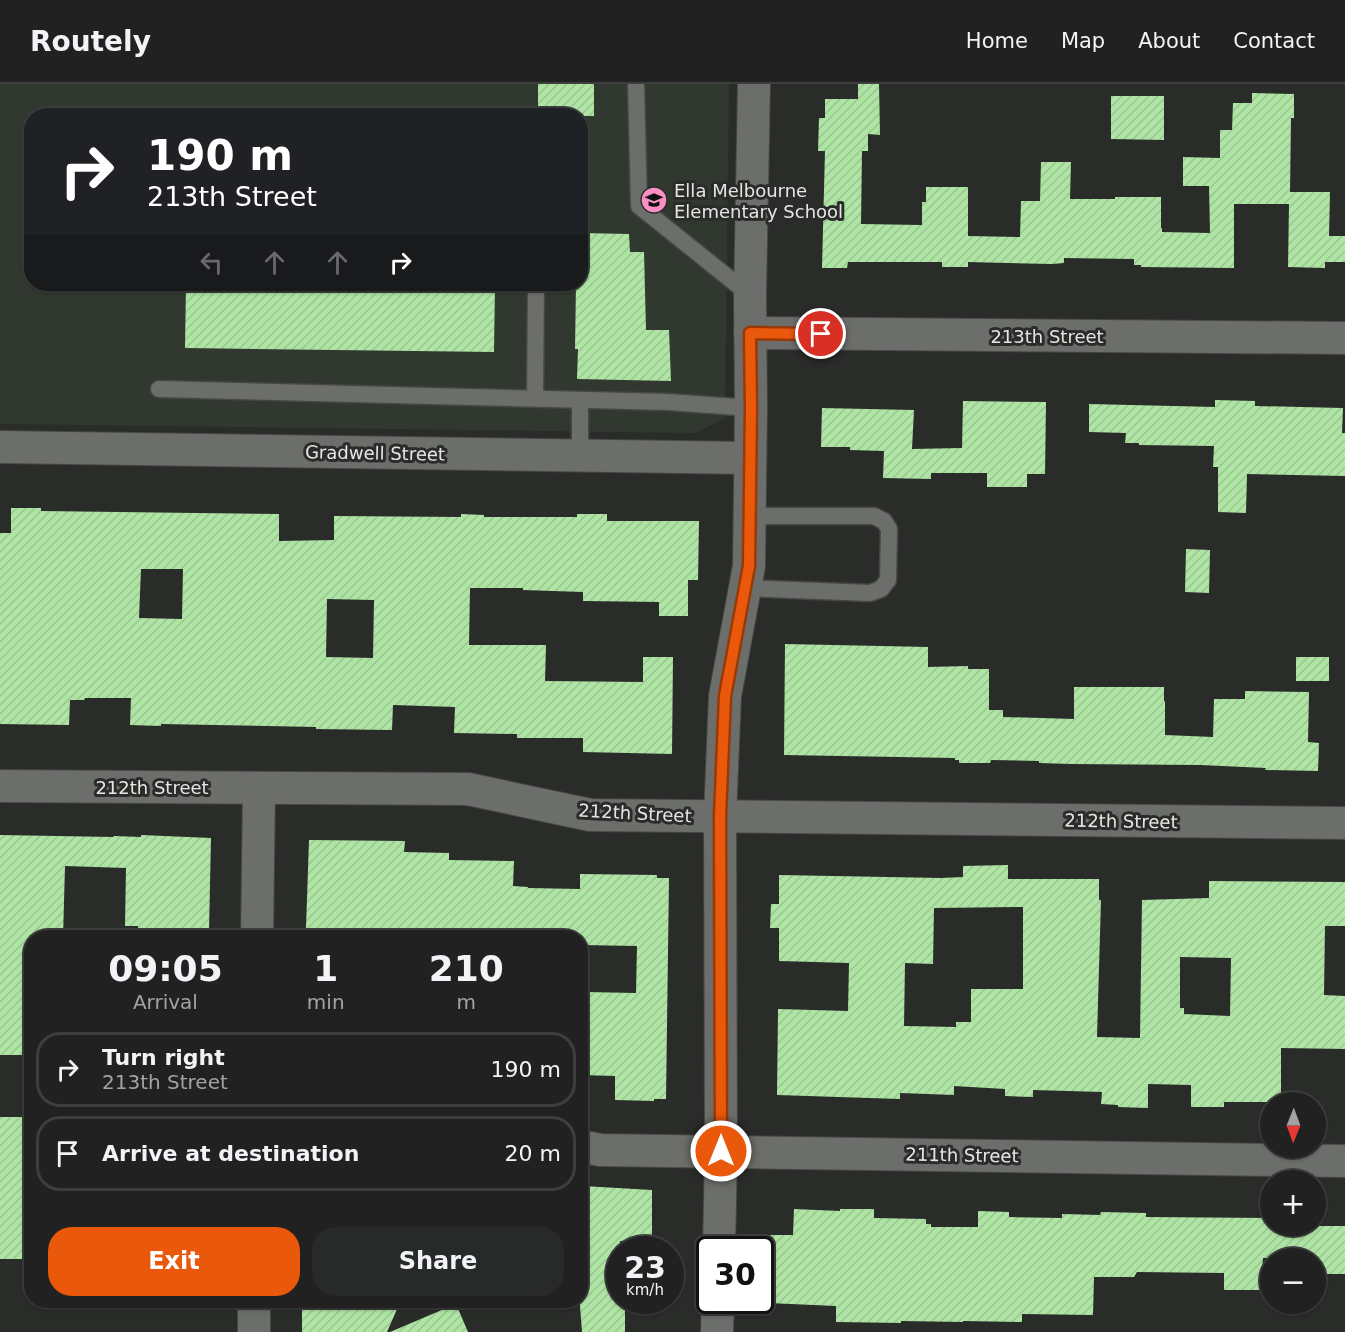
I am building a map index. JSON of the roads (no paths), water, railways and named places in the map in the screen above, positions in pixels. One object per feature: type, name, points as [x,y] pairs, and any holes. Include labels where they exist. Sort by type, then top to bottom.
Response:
[{"type":"street","points":[[719,1236],[720,816],[725,696],[749,566],[750,295],[754,84]]},
{"type":"street","name":"213th Street","points":[[750,333],[1345,338]]},
{"type":"street","name":"Gradwell Street","points":[[0,447],[750,458]]},
{"type":"street","name":"212th Street","points":[[0,786],[468,789],[590,815],[1345,823]]},
{"type":"street","points":[[257,930],[259,788]]},
{"type":"street","name":"211th Street","points":[[588,1148],[600,1150],[1345,1161]]},
{"type":"street","points":[[254,1308],[254,1332]]},
{"type":"street","points":[[717,1332],[718,1314]]},
{"type":"lane","points":[[636,84],[639,206],[750,295]]},
{"type":"lane","points":[[535,398],[536,291]]},
{"type":"lane","points":[[159,388],[668,402],[751,408]]},
{"type":"lane","points":[[580,400],[580,456]]},
{"type":"lane","points":[[745,588],[870,593],[881,589],[888,580],[889,529],[884,521],[874,516],[750,516]]},
{"type":"place","name":"Ella Melbourne Elementary School","points":[[654,200]]}]
